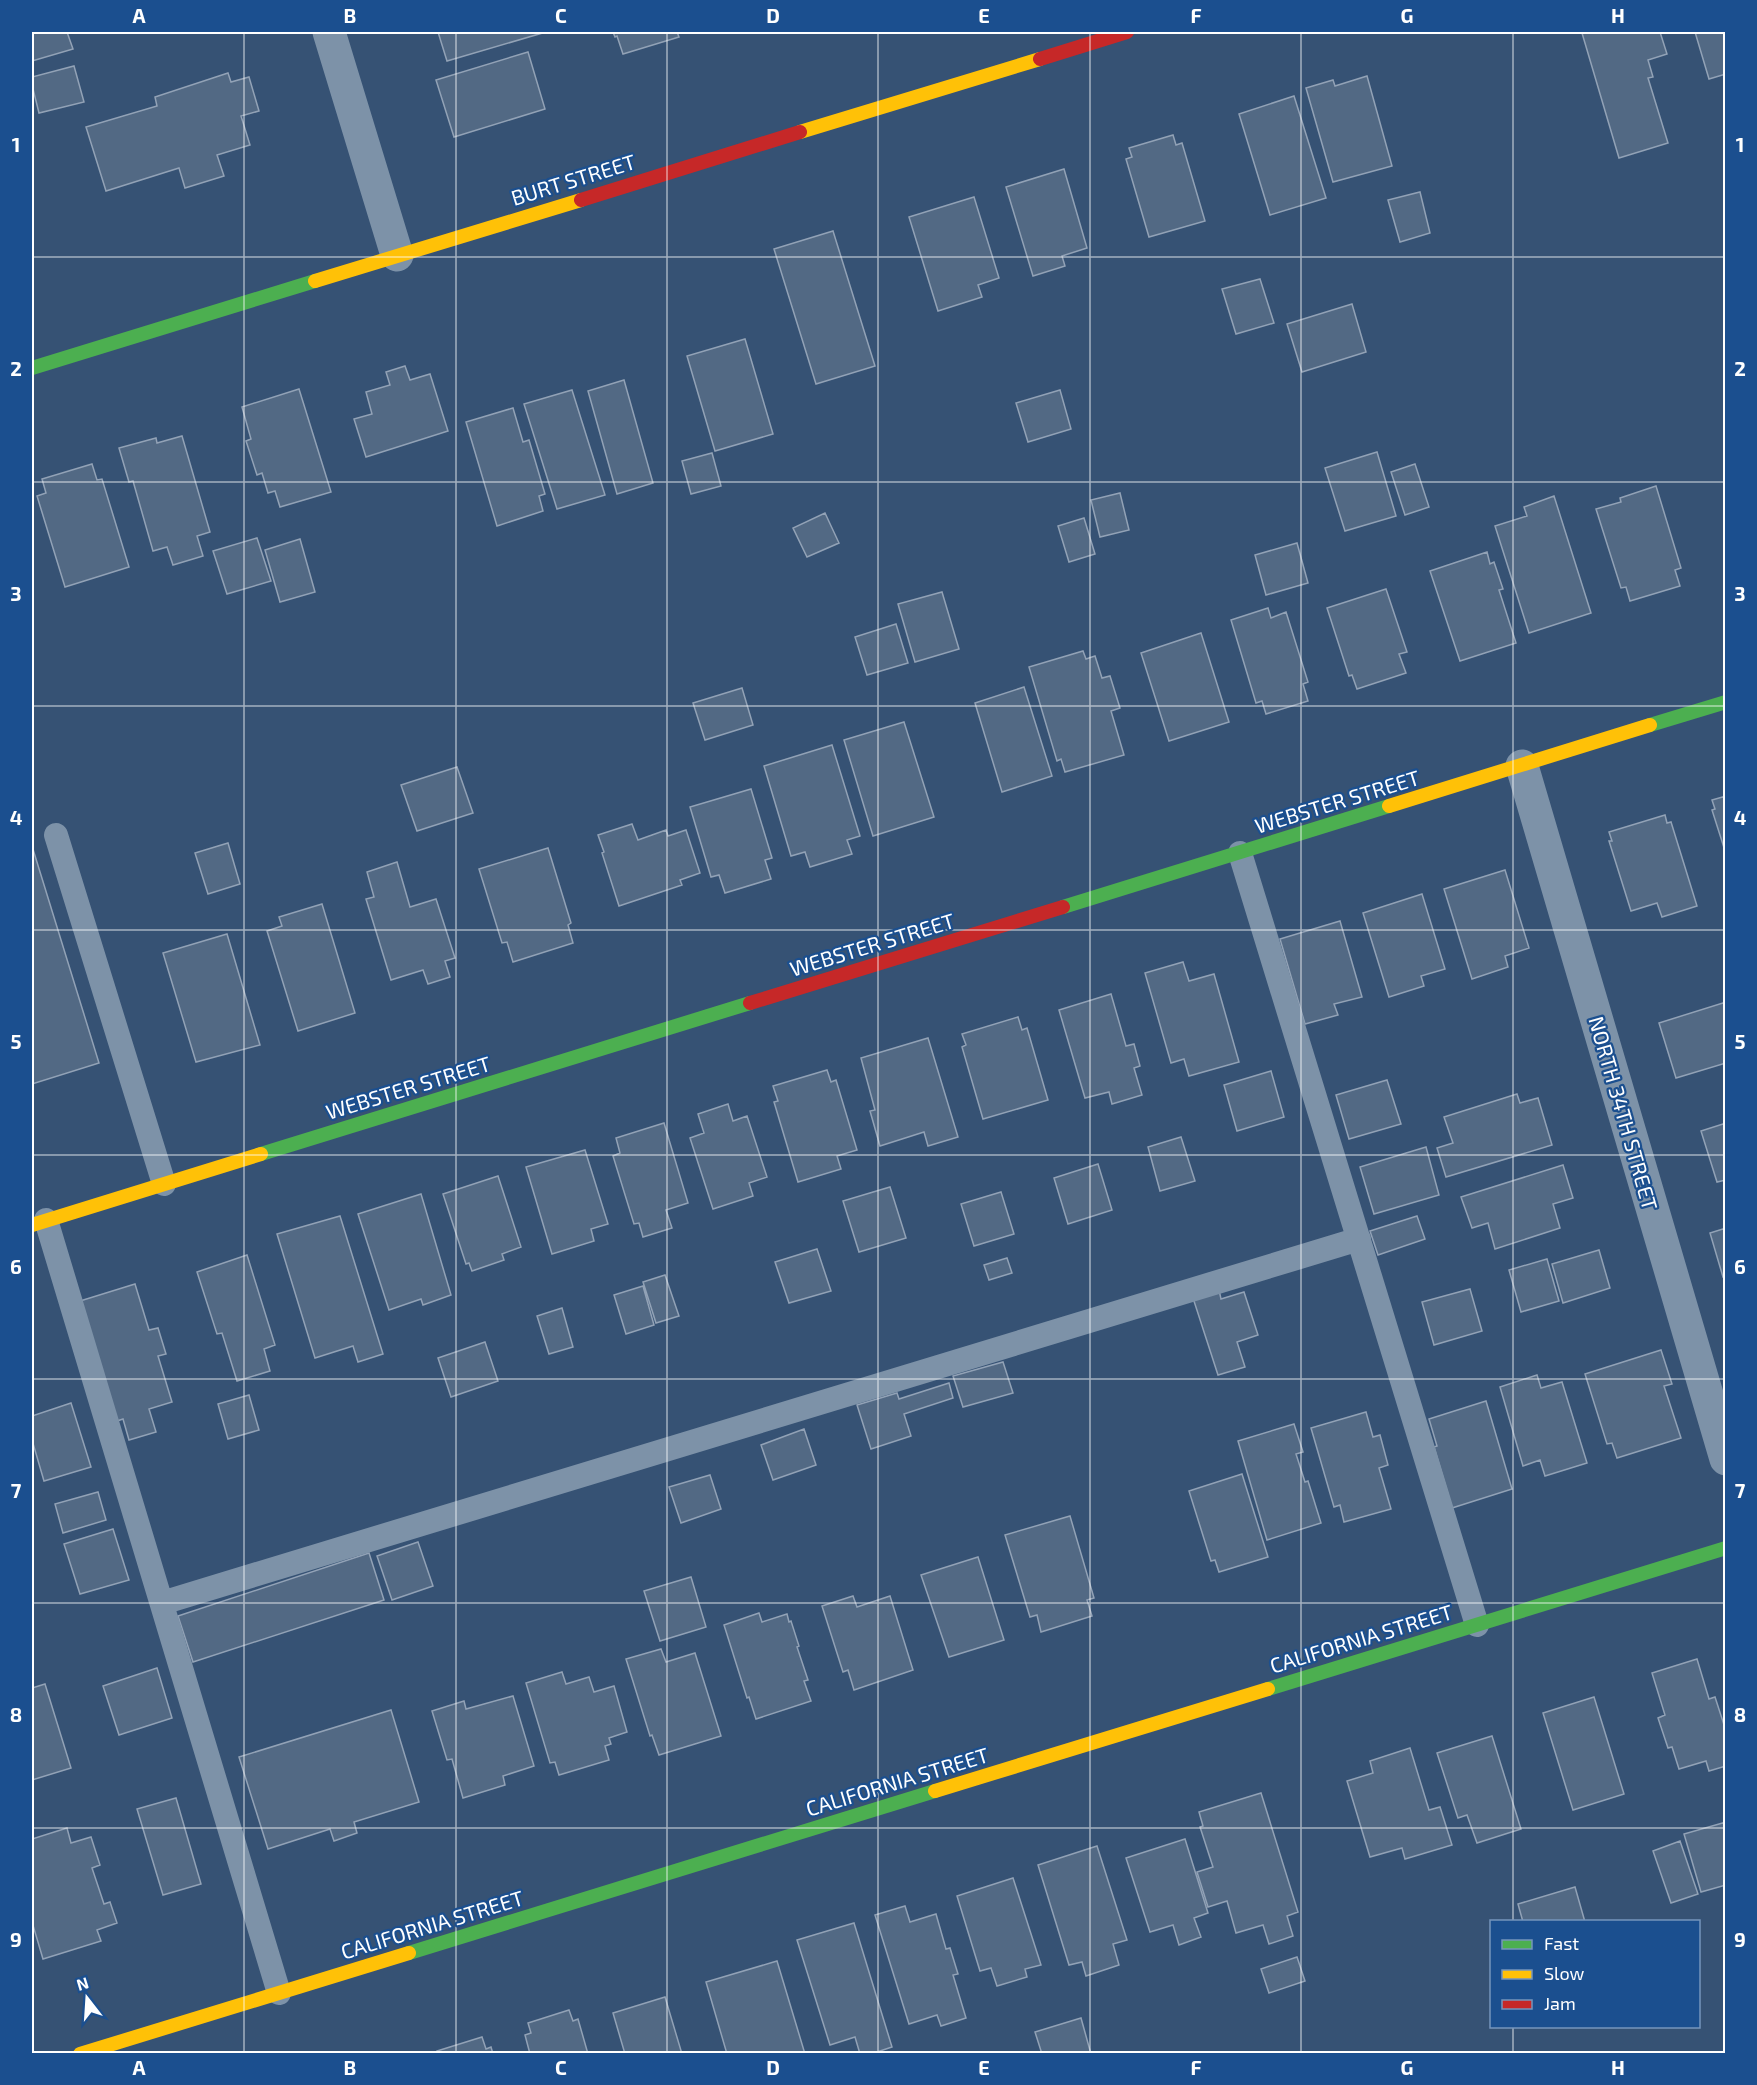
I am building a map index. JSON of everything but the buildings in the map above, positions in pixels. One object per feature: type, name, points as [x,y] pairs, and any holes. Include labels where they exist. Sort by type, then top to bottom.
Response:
[{"type":"street","points":[[329,32],[397,255]]},
{"type":"street","name":"BURT STREET","points":[[32,368],[1127,32]]},
{"type":"street","name":"WEBSTER STREET","points":[[39,1222],[1725,702]]},
{"type":"street","name":"NORTH 34TH STREET","points":[[1522,766],[1725,1459]]},
{"type":"street","name":"CALIFORNIA STREET","points":[[80,2054],[1725,1548]]},
{"type":"lane","points":[[56,835],[164,1184]]},
{"type":"lane","points":[[1240,853],[1477,1625]]},
{"type":"lane","points":[[39,1222],[162,1603],[279,1993]]},
{"type":"lane","points":[[162,1603],[1359,1239]]},
{"type":"traffic: fast","points":[[32,368],[315,281]]},
{"type":"traffic: fast","points":[[1650,725],[1726,702]]},
{"type":"traffic: fast","points":[[1063,907],[1389,806]]},
{"type":"traffic: fast","points":[[261,1154],[750,1003]]},
{"type":"traffic: fast","points":[[1268,1689],[1726,1548]]},
{"type":"traffic: fast","points":[[409,1953],[935,1791]]},
{"type":"traffic: slow","points":[[800,132],[1040,59]]},
{"type":"traffic: slow","points":[[315,281],[581,200]]},
{"type":"traffic: slow","points":[[1389,806],[1650,725]]},
{"type":"traffic: slow","points":[[32,1225],[261,1154]]},
{"type":"traffic: slow","points":[[935,1791],[1268,1689]]},
{"type":"traffic: slow","points":[[80,2054],[409,1953]]},
{"type":"traffic: jam","points":[[1040,59],[1127,32]]},
{"type":"traffic: jam","points":[[581,200],[800,132]]},
{"type":"traffic: jam","points":[[750,1003],[1063,907]]}]
